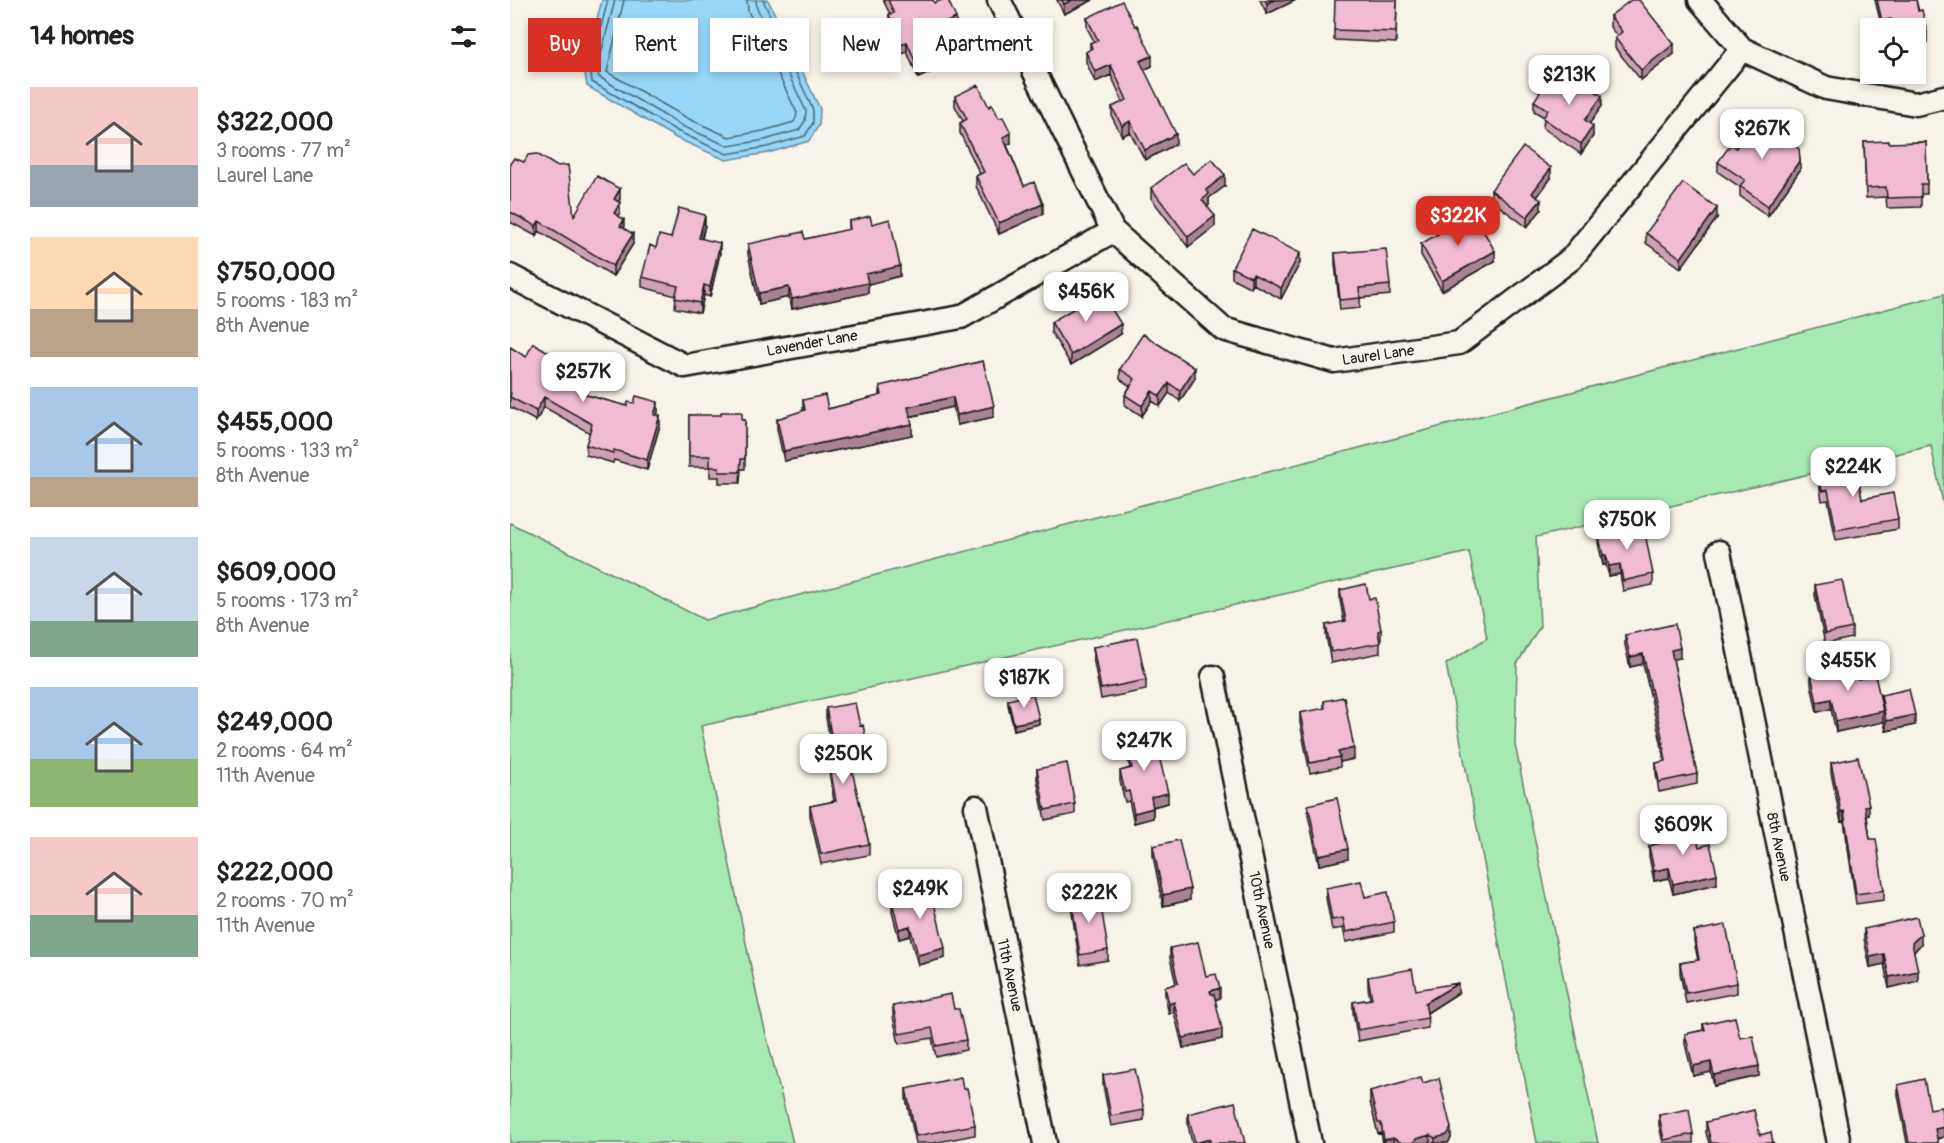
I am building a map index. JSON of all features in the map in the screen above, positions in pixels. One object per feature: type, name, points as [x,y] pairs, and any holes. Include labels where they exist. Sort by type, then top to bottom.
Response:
[{"type":"street","name":"Laurel Lane","points":[[999,0],[1113,231],[1223,330],[1334,361],[1459,343],[1571,259],[1742,49]]},
{"type":"street","points":[[1700,0],[1742,49],[1826,88],[1916,104],[1944,97]]},
{"type":"street","name":"Lavender Lane","points":[[510,276],[685,366],[961,316],[1113,231]]},
{"type":"street","name":"8th Avenue","points":[[1719,552],[1839,1143]]},
{"type":"street","name":"10th Avenue","points":[[1213,676],[1311,1143]]},
{"type":"street","name":"11th Avenue","points":[[976,807],[1045,1143]]},
{"type":"green space","points":[[1944,294],[1944,508],[1931,446],[1536,537],[1540,626],[1517,664],[1515,745],[1598,1143],[1537,1143],[1446,664],[1487,638],[1469,552],[701,726],[759,1006],[793,1143],[510,1143],[510,523],[705,620]]},
{"type":"water","points":[[602,0],[768,0],[777,18],[710,18],[710,72],[802,72],[820,109],[819,125],[809,141],[768,153],[726,160],[676,138],[587,86],[585,72],[601,72],[601,18],[597,18]]},
{"type":"building","points":[[888,0],[933,0],[934,3],[948,0],[956,18],[913,18],[913,56],[907,42],[901,44],[901,18],[890,18],[889,15],[894,13]]},
{"type":"building","points":[[1335,0],[1397,0],[1396,32],[1334,30]]},
{"type":"building","points":[[1631,0],[1639,0],[1674,44],[1641,70],[1615,38],[1622,32],[1610,16]]},
{"type":"building","points":[[1877,0],[1916,0],[1918,11],[1922,10],[1924,18],[1881,18]]},
{"type":"building","points":[[1122,1],[1152,56],[1140,61],[1176,134],[1145,150],[1130,121],[1122,126],[1112,107],[1127,100],[1111,65],[1095,72],[1086,52],[1092,48],[1090,43],[1098,40],[1087,18]]},
{"type":"building","points":[[1552,74],[1565,82],[1571,74],[1602,96],[1585,120],[1593,126],[1581,144],[1543,118],[1548,110],[1534,101]]},
{"type":"building","points":[[978,85],[989,107],[992,104],[999,118],[1003,117],[1011,133],[1003,137],[1024,186],[1034,182],[1043,204],[999,223],[976,176],[984,172],[960,123],[967,119],[955,96]]},
{"type":"building","points":[[1756,117],[1788,136],[1786,140],[1799,149],[1800,160],[1768,206],[1740,186],[1745,180],[1718,162],[1731,144],[1736,148]]},
{"type":"building","points":[[1889,141],[1889,143],[1926,142],[1927,184],[1921,184],[1921,197],[1887,198],[1886,187],[1866,188],[1864,142]]},
{"type":"building","points":[[1523,147],[1551,168],[1532,193],[1541,200],[1527,217],[1491,190]]},
{"type":"building","points":[[537,154],[556,166],[568,165],[574,216],[597,176],[620,189],[614,199],[620,203],[614,213],[624,220],[620,226],[633,234],[613,266],[539,221],[536,226],[510,212],[510,164],[514,158],[524,162],[528,155]]},
{"type":"building","points":[[1212,159],[1225,175],[1206,190],[1209,194],[1202,200],[1215,216],[1188,237],[1151,188],[1184,163],[1193,174]]},
{"type":"building","points":[[1683,183],[1717,208],[1681,258],[1646,233]]},
{"type":"building","points":[[679,208],[705,215],[699,238],[720,243],[710,287],[704,285],[700,303],[675,298],[678,286],[642,277],[650,245],[656,248],[659,235],[671,238]]},
{"type":"building","points":[[1473,213],[1495,251],[1442,281],[1421,244]]},
{"type":"building","points":[[870,216],[872,224],[890,219],[900,266],[866,274],[868,283],[792,299],[789,287],[759,293],[748,244],[803,232],[805,239],[850,229],[849,221]]},
{"type":"building","points":[[1252,229],[1300,253],[1281,288],[1253,274],[1251,277],[1232,268]]},
{"type":"building","points":[[1386,249],[1390,285],[1359,288],[1360,298],[1340,300],[1335,253]]},
{"type":"building","points":[[1101,292],[1121,324],[1071,355],[1051,322]]},
{"type":"building","points":[[1143,334],[1195,368],[1180,391],[1169,383],[1160,396],[1152,391],[1142,406],[1125,395],[1135,379],[1120,369]]},
{"type":"building","points":[[533,343],[588,375],[579,393],[627,406],[628,402],[634,403],[636,396],[658,402],[654,415],[660,415],[647,460],[614,450],[613,453],[586,445],[592,424],[544,397],[536,411],[510,397],[510,347],[526,357]]},
{"type":"building","points":[[983,361],[994,406],[957,415],[953,397],[908,407],[912,424],[784,451],[777,419],[805,410],[803,400],[825,395],[828,409],[882,395],[880,386]]},
{"type":"building","points":[[721,412],[742,412],[742,420],[745,420],[745,459],[741,459],[740,472],[719,472],[719,467],[710,467],[710,456],[689,456],[689,415],[721,415]]},
{"type":"building","points":[[1855,459],[1862,499],[1893,493],[1898,519],[1836,530],[1828,490],[1822,491],[1818,466]]},
{"type":"building","points":[[1643,523],[1653,574],[1623,581],[1620,564],[1609,566],[1606,555],[1603,555],[1598,532]]},
{"type":"building","points":[[1842,580],[1852,628],[1825,634],[1815,585]]},
{"type":"building","points":[[1366,584],[1369,599],[1375,598],[1381,630],[1378,631],[1380,643],[1331,652],[1326,625],[1346,621],[1340,590]]},
{"type":"building","points":[[1675,624],[1680,648],[1671,650],[1697,774],[1659,782],[1656,763],[1666,761],[1643,654],[1630,657],[1625,635]]},
{"type":"building","points":[[1137,638],[1146,680],[1101,689],[1093,647]]},
{"type":"building","points":[[1855,664],[1858,679],[1875,675],[1883,711],[1836,721],[1831,699],[1817,702],[1811,674]]},
{"type":"building","points":[[1909,689],[1915,715],[1886,721],[1881,695]]},
{"type":"building","points":[[1033,694],[1039,719],[1014,724],[1008,700]]},
{"type":"building","points":[[1344,697],[1354,748],[1338,752],[1340,757],[1310,763],[1300,713],[1325,708],[1324,701]]},
{"type":"building","points":[[855,703],[860,726],[863,725],[870,758],[850,762],[869,844],[821,854],[810,806],[836,801],[828,756],[835,755],[826,708]]},
{"type":"building","points":[[1153,731],[1168,793],[1151,797],[1153,808],[1134,813],[1129,791],[1125,792],[1120,771],[1132,768],[1125,738]]},
{"type":"building","points":[[1858,757],[1869,805],[1865,806],[1870,839],[1876,839],[1884,890],[1856,894],[1844,811],[1841,812],[1831,763]]},
{"type":"building","points":[[1067,763],[1075,804],[1045,810],[1037,769]]},
{"type":"building","points":[[1337,798],[1348,849],[1319,855],[1308,805]]},
{"type":"building","points":[[1694,825],[1699,847],[1710,844],[1717,874],[1673,884],[1669,868],[1654,871],[1649,846],[1665,842],[1663,831]]},
{"type":"building","points":[[1179,840],[1190,889],[1163,895],[1153,846]]},
{"type":"building","points":[[1361,881],[1365,897],[1388,892],[1394,922],[1346,932],[1343,918],[1332,920],[1326,888]]},
{"type":"building","points":[[930,887],[945,948],[918,955],[910,926],[899,929],[892,902],[905,899],[903,894]]},
{"type":"building","points":[[1099,893],[1108,950],[1080,955],[1071,897]]},
{"type":"building","points":[[1917,917],[1921,934],[1912,943],[1918,971],[1889,977],[1884,954],[1870,957],[1864,929]]},
{"type":"building","points":[[1726,925],[1737,983],[1686,993],[1680,963],[1699,960],[1694,931]]},
{"type":"building","points":[[1198,942],[1206,976],[1216,974],[1220,988],[1210,991],[1214,994],[1222,1029],[1183,1038],[1174,1002],[1169,1004],[1165,987],[1178,983],[1170,948]]},
{"type":"building","points":[[1412,969],[1416,990],[1458,983],[1425,1003],[1428,1018],[1358,1030],[1353,1002],[1372,999],[1368,977]]},
{"type":"building","points":[[951,994],[954,1009],[959,1009],[966,1040],[936,1046],[932,1028],[899,1034],[893,1006]]},
{"type":"building","points":[[1735,1017],[1740,1038],[1753,1036],[1759,1066],[1714,1075],[1711,1062],[1693,1066],[1685,1034],[1705,1030],[1703,1024]]},
{"type":"building","points":[[1135,1069],[1144,1110],[1111,1116],[1103,1075]]},
{"type":"building","points":[[961,1077],[963,1089],[967,1088],[975,1125],[916,1136],[906,1089]]},
{"type":"building","points":[[1421,1077],[1423,1083],[1439,1078],[1451,1128],[1447,1135],[1435,1138],[1430,1135],[1411,1143],[1402,1143],[1393,1138],[1384,1140],[1370,1091]]},
{"type":"building","points":[[1924,1079],[1930,1109],[1941,1107],[1944,1127],[1935,1129],[1938,1143],[1909,1143],[1898,1085]]},
{"type":"building","points":[[1235,1102],[1245,1143],[1210,1143],[1210,1139],[1195,1143],[1188,1114]]},
{"type":"building","points":[[1689,1109],[1693,1134],[1664,1140],[1659,1115]]},
{"type":"building","points":[[1754,1110],[1760,1135],[1771,1132],[1773,1143],[1711,1143],[1706,1122]]}]
